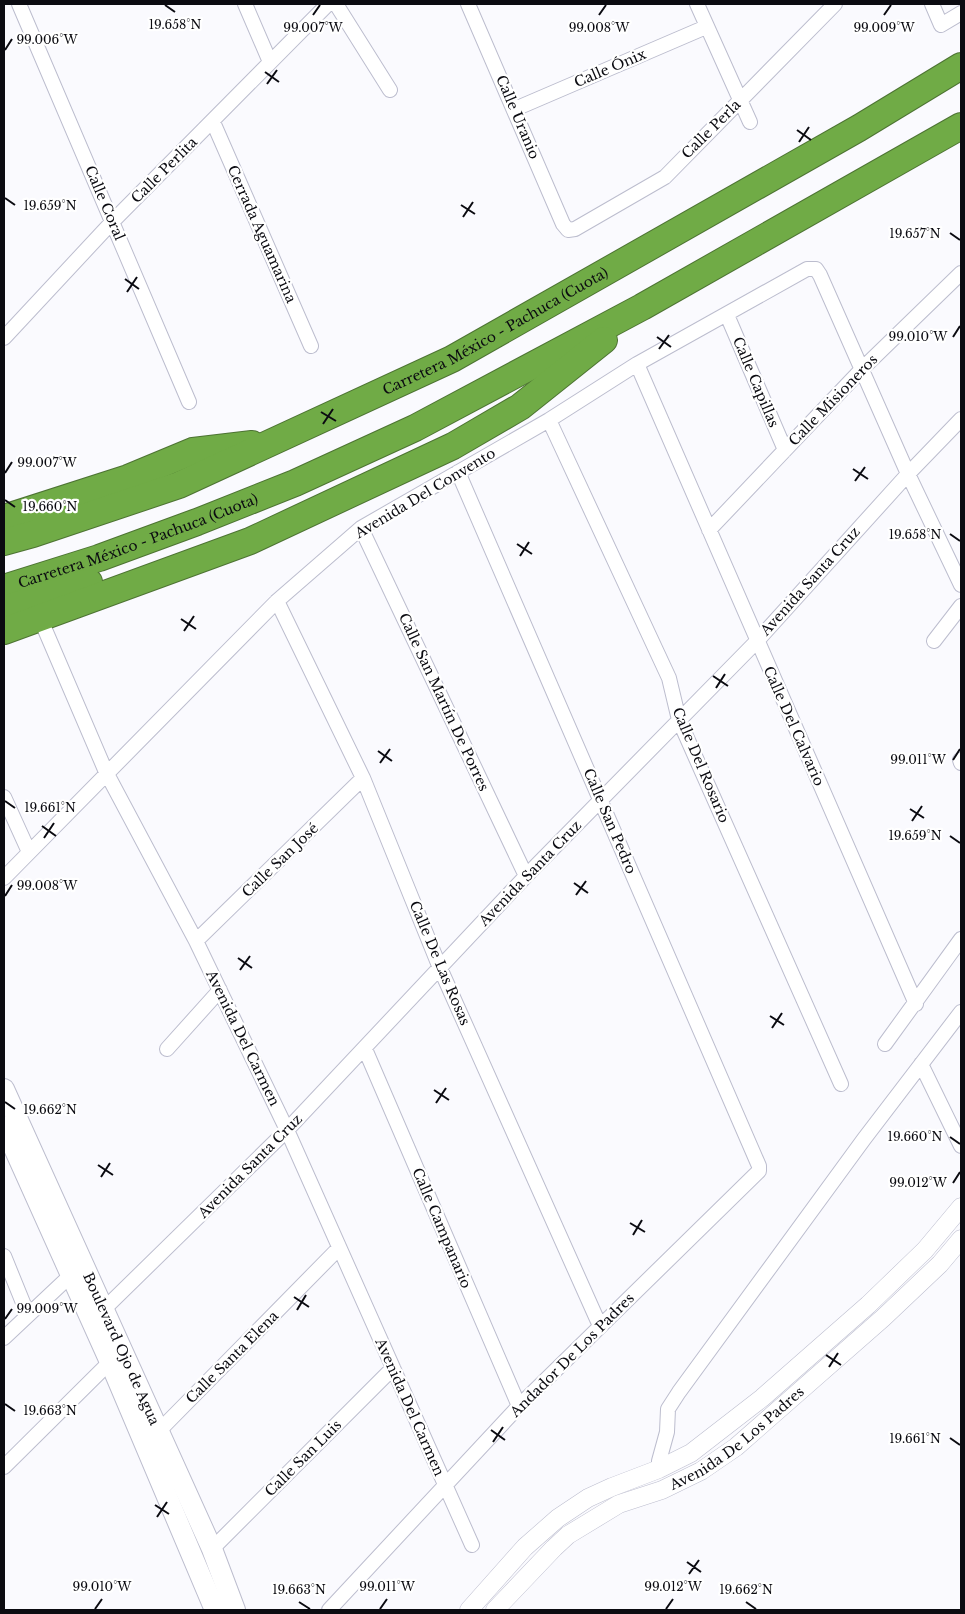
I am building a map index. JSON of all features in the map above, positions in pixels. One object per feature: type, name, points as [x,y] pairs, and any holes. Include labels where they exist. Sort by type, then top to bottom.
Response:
[{"type":"highway","name":"Carretera México - Pachuca (Cuota)","points":[[4,542],[179,485],[452,359],[850,133],[961,66]]},
{"type":"highway","name":"Carretera México - Pachuca (Cuota)","points":[[4,588],[99,558],[197,522],[352,458],[415,428],[642,307],[961,126]]},
{"type":"highway","points":[[4,631],[250,540],[453,446],[520,407],[578,362],[642,307]]},
{"type":"highway","points":[[4,518],[128,478],[193,452],[277,441]]},
{"type":"highway","points":[[4,609],[197,549],[250,540]]},
{"type":"main road","name":"Boulevard Ojo de Agua","points":[[4,1089],[98,1315],[152,1438],[215,1610]]},
{"type":"main road","name":"Boulevard Ojo de Agua","points":[[4,1126],[71,1275],[98,1315]]},
{"type":"main road","name":"Boulevard Ojo de Agua","points":[[152,1438],[212,1549],[236,1610]]},
{"type":"street","name":"Calle Coral","points":[[19,4],[189,402]]},
{"type":"street","points":[[245,4],[270,62]]},
{"type":"street","name":"Calle Perlita","points":[[4,337],[113,221],[328,4]]},
{"type":"street","points":[[336,4],[390,90]]},
{"type":"street","name":"Calle Uranio","points":[[470,4],[563,224],[568,230]]},
{"type":"street","points":[[697,4],[750,122]]},
{"type":"street","name":"Calle Perla","points":[[568,230],[575,229],[665,177],[836,4]]},
{"type":"street","points":[[932,4],[941,25],[961,13]]},
{"type":"street","name":"Calle Ónix","points":[[515,109],[706,27]]},
{"type":"street","name":"Cerrada Aguamarina","points":[[213,122],[311,346]]},
{"type":"street","name":"Avenida Del Convento","points":[[4,878],[106,772],[277,601],[361,528],[549,420],[637,364],[807,269],[816,269],[862,369]]},
{"type":"street","name":"Calle Misioneros","points":[[709,530],[862,369],[961,273]]},
{"type":"street","name":"Calle Capillas","points":[[727,314],[785,450]]},
{"type":"street","name":"Calle Del Calvario","points":[[637,364],[756,641],[916,1004]]},
{"type":"street","points":[[862,369],[908,474],[961,585]]},
{"type":"street","name":"Avenida Santa Cruz","points":[[98,1315],[288,1130],[526,876],[756,641],[908,474],[961,419]]},
{"type":"street","name":"Calle Del Rosario","points":[[549,420],[669,678],[679,720],[841,1084]]},
{"type":"street","name":"Calle San Pedro","points":[[458,472],[759,1166],[759,1171]]},
{"type":"street","name":"Calle San Martín De Porres","points":[[361,528],[526,876]]},
{"type":"street","name":"Calle De Las Rosas","points":[[277,601],[363,778],[440,968],[600,1326]]},
{"type":"street","points":[[934,641],[961,606]]},
{"type":"street","name":"Avenida Del Carmen","points":[[40,618],[106,772],[196,942],[288,1130],[472,1545]]},
{"type":"street","name":"Calle San José","points":[[196,942],[363,778]]},
{"type":"street","points":[[4,798],[30,852]]},
{"type":"street","points":[[886,1044],[961,939]]},
{"type":"street","points":[[167,1049],[220,990]]},
{"type":"street","name":"Avenida De Los Padres","points":[[659,1469],[658,1461],[667,1432],[668,1409],[679,1392],[864,1139],[961,1012]]},
{"type":"street","name":"Calle Campanario","points":[[365,1049],[519,1406]]},
{"type":"street","points":[[922,1064],[960,1139]]},
{"type":"street","name":"Andador De Los Padres","points":[[329,1610],[519,1406],[759,1171]]},
{"type":"street","name":"Avenida De Los Padres","points":[[469,1610],[524,1547],[558,1518],[588,1498],[659,1469],[691,1453],[762,1398],[868,1304],[925,1250],[961,1207]]},
{"type":"street","name":"Avenida De Los Padres","points":[[495,1610],[554,1548],[568,1536],[619,1504],[662,1490],[701,1471],[736,1447],[883,1318],[940,1264],[961,1239]]},
{"type":"street","name":"Calle Santa Elena","points":[[152,1438],[340,1248]]},
{"type":"street","points":[[4,1256],[28,1315]]},
{"type":"street","points":[[4,1338],[71,1275]]},
{"type":"street","points":[[4,1467],[116,1356]]},
{"type":"street","name":"Calle San Luis","points":[[212,1549],[394,1368]]}]
